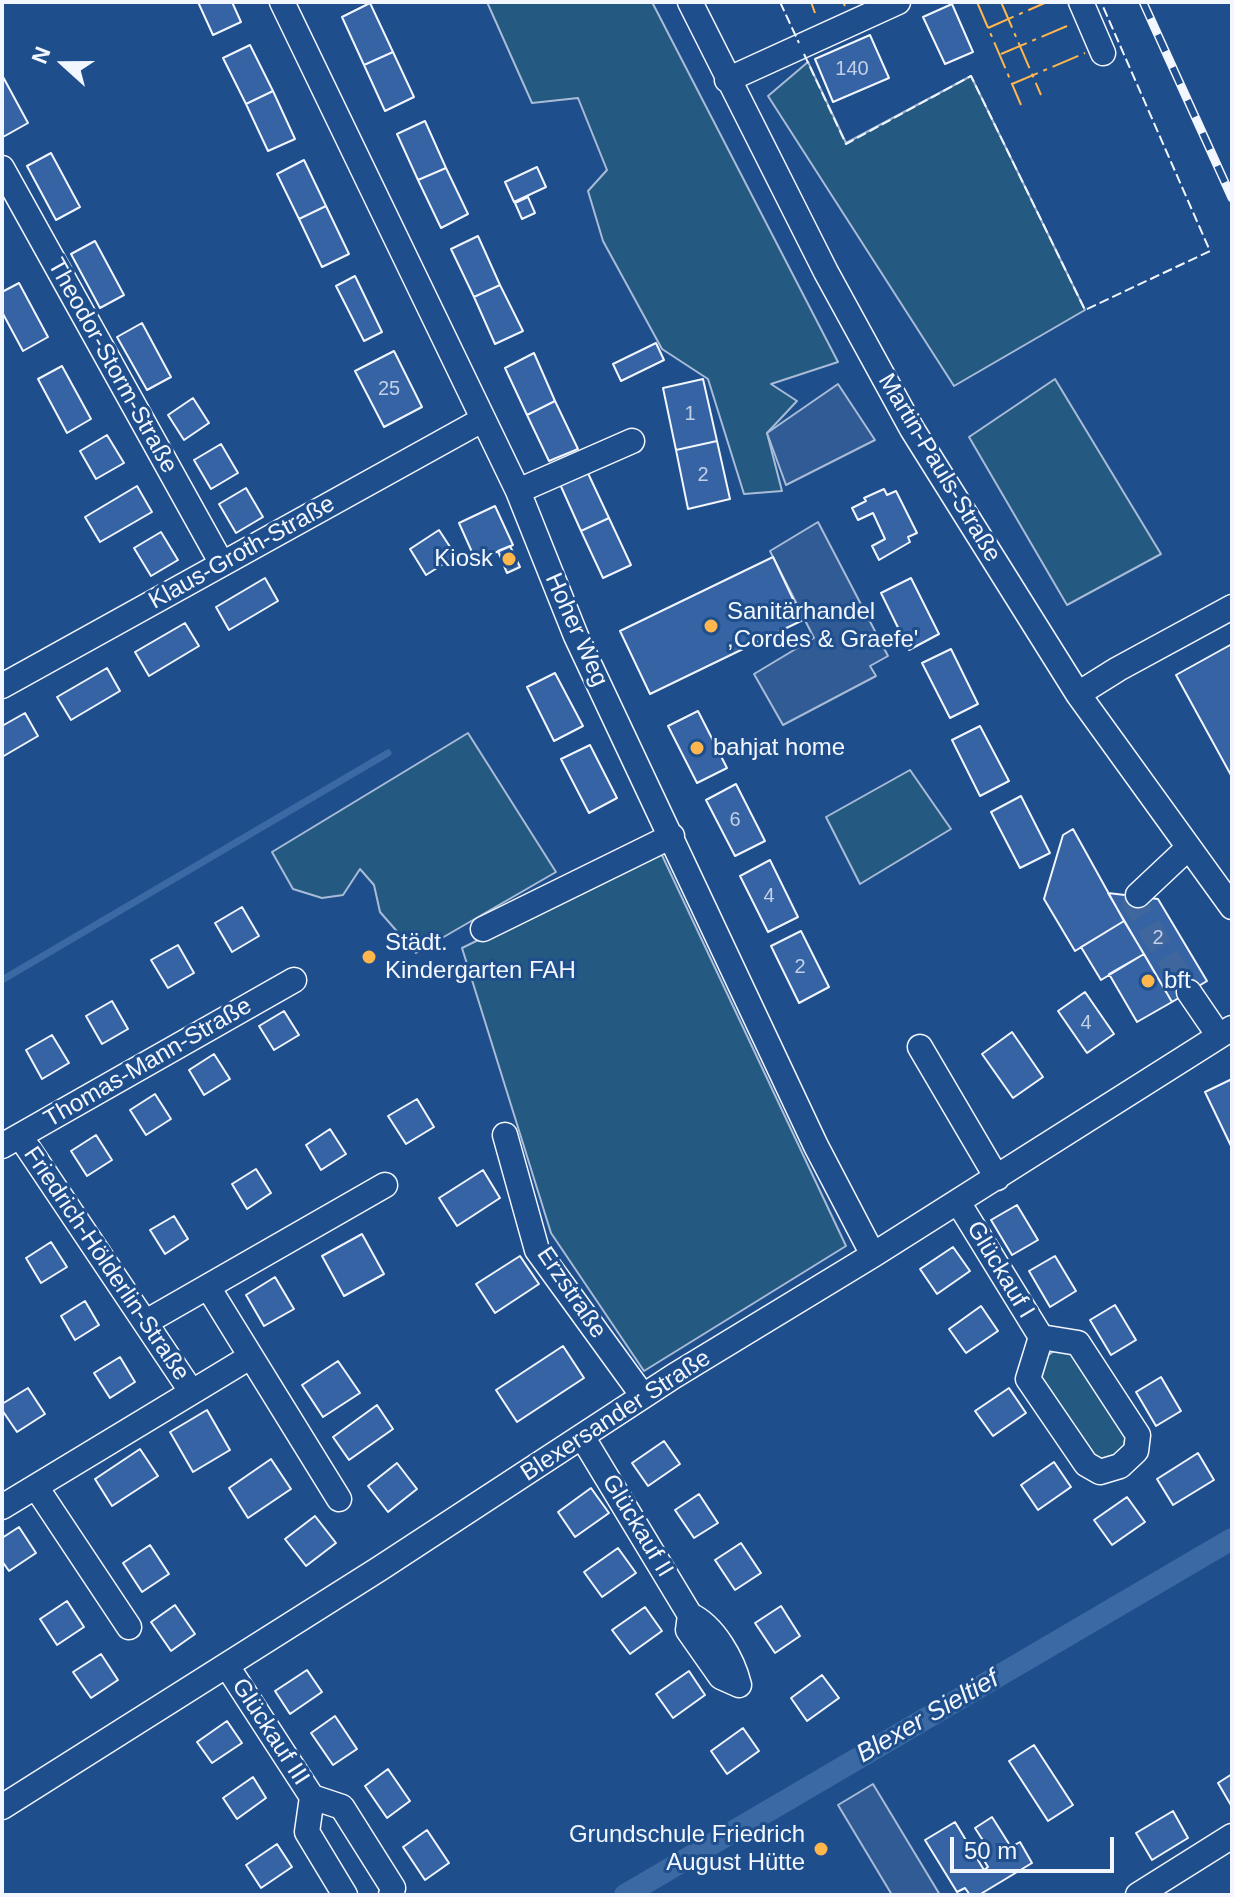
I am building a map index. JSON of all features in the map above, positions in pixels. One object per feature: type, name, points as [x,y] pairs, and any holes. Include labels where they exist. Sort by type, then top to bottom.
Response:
[{"type":"street","name":"Hoher Weg","points":[[282,2],[518,491],[576,636],[816,1146],[873,1255]]},
{"type":"street","name":"Martin-Pauls-Straße","points":[[690,2],[826,272],[912,429],[1078,694],[1188,848],[1229,895]]},
{"type":"street","points":[[727,80],[898,2]]},
{"type":"street","points":[[1081,2],[1103,53]]},
{"type":"street","name":"Theodor-Storm-Straße","points":[[2,168],[222,564]]},
{"type":"street","name":"Klaus-Groth-Straße","points":[[2,686],[482,420]]},
{"type":"street","points":[[518,491],[632,441]]},
{"type":"street","points":[[1078,694],[1232,607]]},
{"type":"street","points":[[483,929],[672,836]]},
{"type":"street","points":[[1138,895],[1188,848]]},
{"type":"street","name":"Thomas-Mann-Straße","points":[[11,1141],[294,980]]},
{"type":"street","points":[[1189,992],[1226,1032]]},
{"type":"street","name":"Blexersander Straße","points":[[2,1807],[583,1438],[643,1396],[997,1178],[1226,1032]]},
{"type":"street","points":[[920,1047],[997,1178]]},
{"type":"street","name":"Erzstraße","points":[[505,1135],[537,1250],[643,1396]]},
{"type":"street","name":"Friedrich-Hölderlin-Straße","points":[[11,1141],[146,1322],[191,1391]]},
{"type":"street","points":[[146,1322],[385,1185]]},
{"type":"street","name":"Glückauf I","points":[[958,1202],[1041,1337],[1028,1379],[1086,1464],[1100,1472],[1120,1466],[1136,1451],[1138,1435],[1078,1343],[1041,1337]]},
{"type":"street","points":[[208,1287],[339,1499]]},
{"type":"street","points":[[2,1507],[250,1357]]},
{"type":"street","name":"Glückauf II","points":[[583,1438],[690,1615]]},
{"type":"street","points":[[36,1487],[129,1627]]},
{"type":"street","name":"Glückauf III","points":[[227,1666],[312,1797],[342,1807],[393,1888],[391,1895]]},
{"type":"street","name":"Glückauf III","points":[[312,1797],[307,1832],[345,1895]]},
{"type":"street","points":[[1138,1895],[1232,1836]]},
{"type":"shaded area","points":[[487,2],[652,2],[838,362],[771,384],[797,401],[767,433],[782,491],[744,494],[708,379],[662,349],[603,241],[588,191],[607,170],[578,98],[532,103]]},
{"type":"shaded area","points":[[808,62],[846,143],[971,76],[1085,310],[954,386],[768,96]]},
{"type":"shaded area","points":[[1055,379],[1161,554],[1067,605],[969,437]]},
{"type":"shaded area","points":[[838,384],[875,440],[786,485],[767,433]]},
{"type":"shaded area","points":[[818,522],[888,656],[870,666],[876,676],[783,725],[754,674],[814,638],[770,551]]},
{"type":"shaded area","points":[[468,733],[556,872],[416,953],[380,912],[374,885],[360,869],[343,895],[322,898],[293,889],[272,852]]},
{"type":"shaded area","points":[[910,770],[951,829],[860,884],[826,817]]},
{"type":"shaded area","points":[[660,851],[846,1246],[644,1371],[551,1233],[462,948]]},
{"type":"shaded area","points":[[1057,1349],[1070,1350],[1126,1434],[1123,1452],[1102,1461],[1092,1455],[1037,1370],[1044,1358]]},
{"type":"shaded area","points":[[873,1784],[940,1895],[892,1895],[838,1805]]},
{"type":"building","points":[[198,2],[232,2],[241,22],[213,35]]},
{"type":"building","points":[[370,3],[393,52],[364,65],[342,17]]},
{"type":"building","points":[[952,4],[973,52],[945,64],[923,17]]},
{"type":"building","points":[[870,35],[889,78],[833,102],[815,59]]},
{"type":"building","points":[[250,45],[273,91],[246,104],[223,58]]},
{"type":"building","points":[[393,52],[414,97],[385,111],[364,65]]},
{"type":"building","points":[[2,75],[28,123],[3,137],[2,136]]},
{"type":"building","points":[[273,91],[295,139],[268,151],[246,104]]},
{"type":"building","points":[[425,121],[446,168],[418,180],[397,134]]},
{"type":"building","points":[[51,153],[80,207],[56,220],[27,166]]},
{"type":"building","points":[[304,160],[326,206],[299,219],[277,174]]},
{"type":"building","points":[[537,167],[546,187],[514,202],[505,182]]},
{"type":"building","points":[[446,168],[468,214],[441,228],[418,180]]},
{"type":"building","points":[[528,197],[535,213],[522,219],[515,203]]},
{"type":"building","points":[[326,206],[349,254],[322,267],[299,219]]},
{"type":"building","points":[[478,236],[500,285],[474,297],[451,249]]},
{"type":"building","points":[[95,241],[124,295],[100,308],[71,254]]},
{"type":"building","points":[[355,276],[382,332],[364,341],[336,286]]},
{"type":"building","points":[[19,283],[48,337],[23,351],[2,312],[2,292]]},
{"type":"building","points":[[500,285],[523,331],[495,344],[474,297]]},
{"type":"building","points":[[142,323],[171,377],[147,390],[117,337]]},
{"type":"building","points":[[656,343],[664,360],[621,381],[613,364]]},
{"type":"building","points":[[394,351],[422,407],[384,427],[355,371]]},
{"type":"building","points":[[534,353],[555,401],[527,415],[505,368]]},
{"type":"building","points":[[62,366],[91,419],[67,433],[38,379]]},
{"type":"building","points":[[703,379],[717,441],[676,450],[663,388]]},
{"type":"building","points":[[193,398],[209,423],[184,440],[168,415]]},
{"type":"building","points":[[555,401],[578,449],[549,461],[527,415]]},
{"type":"building","points":[[107,435],[124,463],[96,479],[80,451]]},
{"type":"building","points":[[717,441],[730,499],[688,509],[676,450]]},
{"type":"building","points":[[221,444],[238,473],[211,489],[194,460]]},
{"type":"building","points":[[586,469],[609,518],[581,531],[559,482]]},
{"type":"building","points":[[137,486],[152,512],[100,542],[85,517]]},
{"type":"building","points":[[246,488],[263,517],[236,533],[219,504]]},
{"type":"building","points":[[884,489],[887,495],[896,491],[917,533],[908,537],[910,542],[879,560],[872,546],[885,539],[873,513],[858,520],[852,508],[866,501],[864,498]]},
{"type":"building","points":[[495,506],[513,545],[476,561],[459,523]]},
{"type":"building","points":[[609,518],[631,565],[603,578],[581,531]]},
{"type":"building","points":[[439,530],[456,556],[426,575],[410,549]]},
{"type":"building","points":[[161,532],[178,560],[151,576],[134,548]]},
{"type":"building","name":"Kiosk","points":[[510,546],[520,567],[507,573],[498,551]]},
{"type":"building","name":"Sanitärhandel ,Cordes & Graefe'","points":[[773,557],[803,620],[650,694],[620,631]]},
{"type":"building","points":[[265,578],[278,601],[229,630],[216,607]]},
{"type":"building","points":[[911,578],[939,634],[909,650],[881,593]]},
{"type":"building","points":[[185,623],[199,646],[149,676],[135,652]]},
{"type":"building","points":[[1232,644],[1232,777],[1176,675]]},
{"type":"building","points":[[951,649],[978,704],[950,718],[922,663]]},
{"type":"building","points":[[107,668],[120,691],[71,720],[57,697]]},
{"type":"building","points":[[555,673],[583,726],[554,741],[527,687]]},
{"type":"building","points":[[698,711],[727,768],[697,783],[668,726]]},
{"type":"building","points":[[25,713],[38,736],[2,757],[2,726]]},
{"type":"building","points":[[980,726],[1009,781],[980,796],[952,740]]},
{"type":"building","points":[[590,745],[617,798],[589,813],[561,759]]},
{"type":"building","points":[[736,784],[765,841],[735,856],[706,800]]},
{"type":"building","points":[[1021,796],[1050,853],[1020,868],[991,812]]},
{"type":"building","points":[[1073,829],[1124,921],[1075,951],[1044,899],[1063,835]]},
{"type":"building","points":[[770,860],[798,917],[768,932],[740,876]]},
{"type":"building","points":[[1108,893],[1158,899],[1207,981],[1172,1002]]},
{"type":"building","points":[[242,907],[259,936],[232,952],[215,923]]},
{"type":"building","points":[[1124,921],[1144,954],[1101,980],[1081,947]]},
{"type":"building","points":[[801,931],[829,987],[799,1003],[771,946]]},
{"type":"building","points":[[178,945],[194,973],[168,988],[151,960]]},
{"type":"building","points":[[1144,954],[1172,1002],[1137,1022],[1109,974]]},
{"type":"building","points":[[1085,992],[1114,1034],[1087,1053],[1058,1011]]},
{"type":"building","points":[[112,1001],[128,1029],[102,1044],[86,1016]]},
{"type":"building","points":[[284,1011],[299,1035],[274,1050],[259,1026]]},
{"type":"building","points":[[1012,1032],[1043,1077],[1013,1098],[982,1054]]},
{"type":"building","points":[[52,1035],[69,1063],[42,1079],[26,1050]]},
{"type":"building","points":[[214,1054],[230,1079],[204,1095],[189,1070]]},
{"type":"building","points":[[1232,1079],[1232,1148],[1205,1092]]},
{"type":"building","points":[[155,1094],[171,1119],[146,1135],[130,1110]]},
{"type":"building","points":[[417,1099],[434,1127],[406,1144],[388,1116]]},
{"type":"building","points":[[330,1129],[346,1154],[321,1170],[306,1145]]},
{"type":"building","points":[[96,1135],[112,1160],[87,1176],[71,1151]]},
{"type":"building","points":[[256,1169],[271,1193],[247,1209],[232,1184]]},
{"type":"building","points":[[483,1170],[500,1198],[457,1226],[439,1198]]},
{"type":"building","points":[[1017,1205],[1038,1240],[1012,1255],[991,1220]]},
{"type":"building","points":[[174,1216],[188,1239],[165,1254],[150,1230]]},
{"type":"building","points":[[362,1234],[384,1274],[344,1296],[322,1256]]},
{"type":"building","points":[[51,1242],[67,1267],[41,1283],[26,1258]]},
{"type":"building","points":[[953,1247],[970,1271],[937,1294],[920,1269]]},
{"type":"building","points":[[520,1256],[539,1284],[495,1313],[476,1284]]},
{"type":"building","points":[[1055,1256],[1076,1291],[1050,1307],[1029,1271]]},
{"type":"building","points":[[275,1277],[294,1309],[264,1326],[246,1295]]},
{"type":"building","points":[[85,1301],[99,1325],[75,1340],[61,1316]]},
{"type":"building","points":[[1115,1305],[1136,1340],[1111,1355],[1090,1320]]},
{"type":"building","points":[[981,1306],[998,1331],[966,1353],[949,1329]]},
{"type":"building","points":[[563,1346],[584,1378],[517,1422],[496,1390]]},
{"type":"building","points":[[120,1357],[135,1382],[110,1398],[94,1373]]},
{"type":"building","points":[[338,1361],[360,1393],[323,1417],[302,1385]]},
{"type":"building","points":[[1161,1377],[1181,1411],[1156,1426],[1136,1392]]},
{"type":"building","points":[[28,1388],[45,1414],[17,1432],[2,1410],[2,1404]]},
{"type":"building","points":[[1009,1388],[1026,1413],[993,1436],[975,1411]]},
{"type":"building","points":[[377,1405],[393,1429],[349,1460],[333,1437]]},
{"type":"building","points":[[207,1410],[230,1450],[193,1472],[170,1432]]},
{"type":"building","points":[[664,1441],[680,1464],[648,1486],[632,1463]]},
{"type":"building","points":[[140,1449],[158,1476],[112,1506],[95,1479]]},
{"type":"building","points":[[1198,1453],[1214,1480],[1173,1505],[1157,1479]]},
{"type":"building","points":[[271,1459],[291,1489],[248,1518],[229,1488]]},
{"type":"building","points":[[1054,1462],[1071,1487],[1038,1510],[1021,1485]]},
{"type":"building","points":[[397,1463],[417,1489],[388,1512],[368,1486]]},
{"type":"building","points":[[591,1488],[609,1513],[575,1537],[558,1512]]},
{"type":"building","points":[[699,1494],[718,1523],[694,1538],[675,1510]]},
{"type":"building","points":[[1127,1497],[1145,1522],[1112,1545],[1094,1520]]},
{"type":"building","points":[[315,1516],[336,1543],[306,1566],[285,1539]]},
{"type":"building","points":[[19,1527],[36,1553],[9,1571],[2,1561],[2,1538]]},
{"type":"building","points":[[741,1543],[761,1573],[735,1590],[715,1560]]},
{"type":"building","points":[[150,1545],[169,1574],[142,1592],[123,1563]]},
{"type":"building","points":[[618,1548],[636,1573],[602,1597],[584,1572]]},
{"type":"building","points":[[67,1601],[84,1627],[57,1645],[40,1619]]},
{"type":"building","points":[[175,1605],[195,1634],[171,1651],[151,1622]]},
{"type":"building","points":[[781,1606],[800,1636],[775,1653],[755,1623]]},
{"type":"building","points":[[645,1607],[662,1631],[630,1654],[612,1630]]},
{"type":"building","points":[[101,1654],[118,1680],[91,1698],[73,1672]]},
{"type":"building","points":[[307,1670],[322,1692],[290,1714],[275,1691]]},
{"type":"building","points":[[689,1671],[705,1695],[673,1718],[656,1694]]},
{"type":"building","points":[[822,1675],[839,1698],[807,1721],[791,1698]]},
{"type":"building","points":[[335,1716],[357,1749],[333,1765],[311,1733]]},
{"type":"building","points":[[227,1721],[242,1743],[212,1763],[197,1742]]},
{"type":"building","points":[[743,1728],[759,1751],[727,1774],[711,1751]]},
{"type":"building","points":[[1034,1745],[1073,1805],[1048,1821],[1009,1761]]},
{"type":"building","points":[[388,1769],[410,1801],[387,1818],[365,1786]]},
{"type":"building","points":[[1232,1774],[1232,1807],[1218,1783]]},
{"type":"building","points":[[253,1777],[266,1798],[237,1819],[223,1798]]},
{"type":"building","points":[[1173,1811],[1188,1838],[1152,1860],[1136,1833]]},
{"type":"building","points":[[992,1817],[1011,1847],[1020,1842],[1032,1863],[979,1895],[970,1895],[965,1888],[957,1892],[925,1840],[955,1822],[984,1870],[988,1867],[976,1847],[984,1842],[975,1828]]},
{"type":"building","points":[[427,1830],[449,1863],[425,1880],[403,1847]]},
{"type":"building","points":[[277,1844],[292,1867],[261,1888],[246,1865]]},
{"type":"waterway","points":[[2,980],[388,753]]},
{"type":"waterway","name":"Blexer Sieltief","points":[[625,1895],[1232,1539]]},
{"type":"tunnel","points":[[1138,895],[1134,903],[1189,992]]},
{"type":"railway","points":[[1143,2],[1232,198]]},
{"type":"fence","points":[[780,2],[799,43]]},
{"type":"fence","points":[[804,54],[846,144],[971,76],[1085,310],[1210,251],[1101,2]]},
{"type":"power","points":[[811,2],[815,13]]},
{"type":"power","points":[[843,2],[845,6]]},
{"type":"power","points":[[977,2],[1021,105]]},
{"type":"power","points":[[1001,2],[1041,95]]},
{"type":"power","points":[[988,28],[1047,2]]},
{"type":"power","points":[[1001,54],[1067,26]]},
{"type":"power","points":[[1012,84],[1085,53]]},
{"type":"place","name":"Kiosk","points":[[509,559]]},
{"type":"place","name":"Sanitärhandel ,Cordes & Graefe'","points":[[711,626]]},
{"type":"place","name":"bahjat home","points":[[697,748]]},
{"type":"place","name":"Städt. Kindergarten FAH","points":[[369,957]]},
{"type":"place","name":"bft","points":[[1148,981]]},
{"type":"place","name":"Grundschule Friedrich August Hütte","points":[[821,1849]]}]
